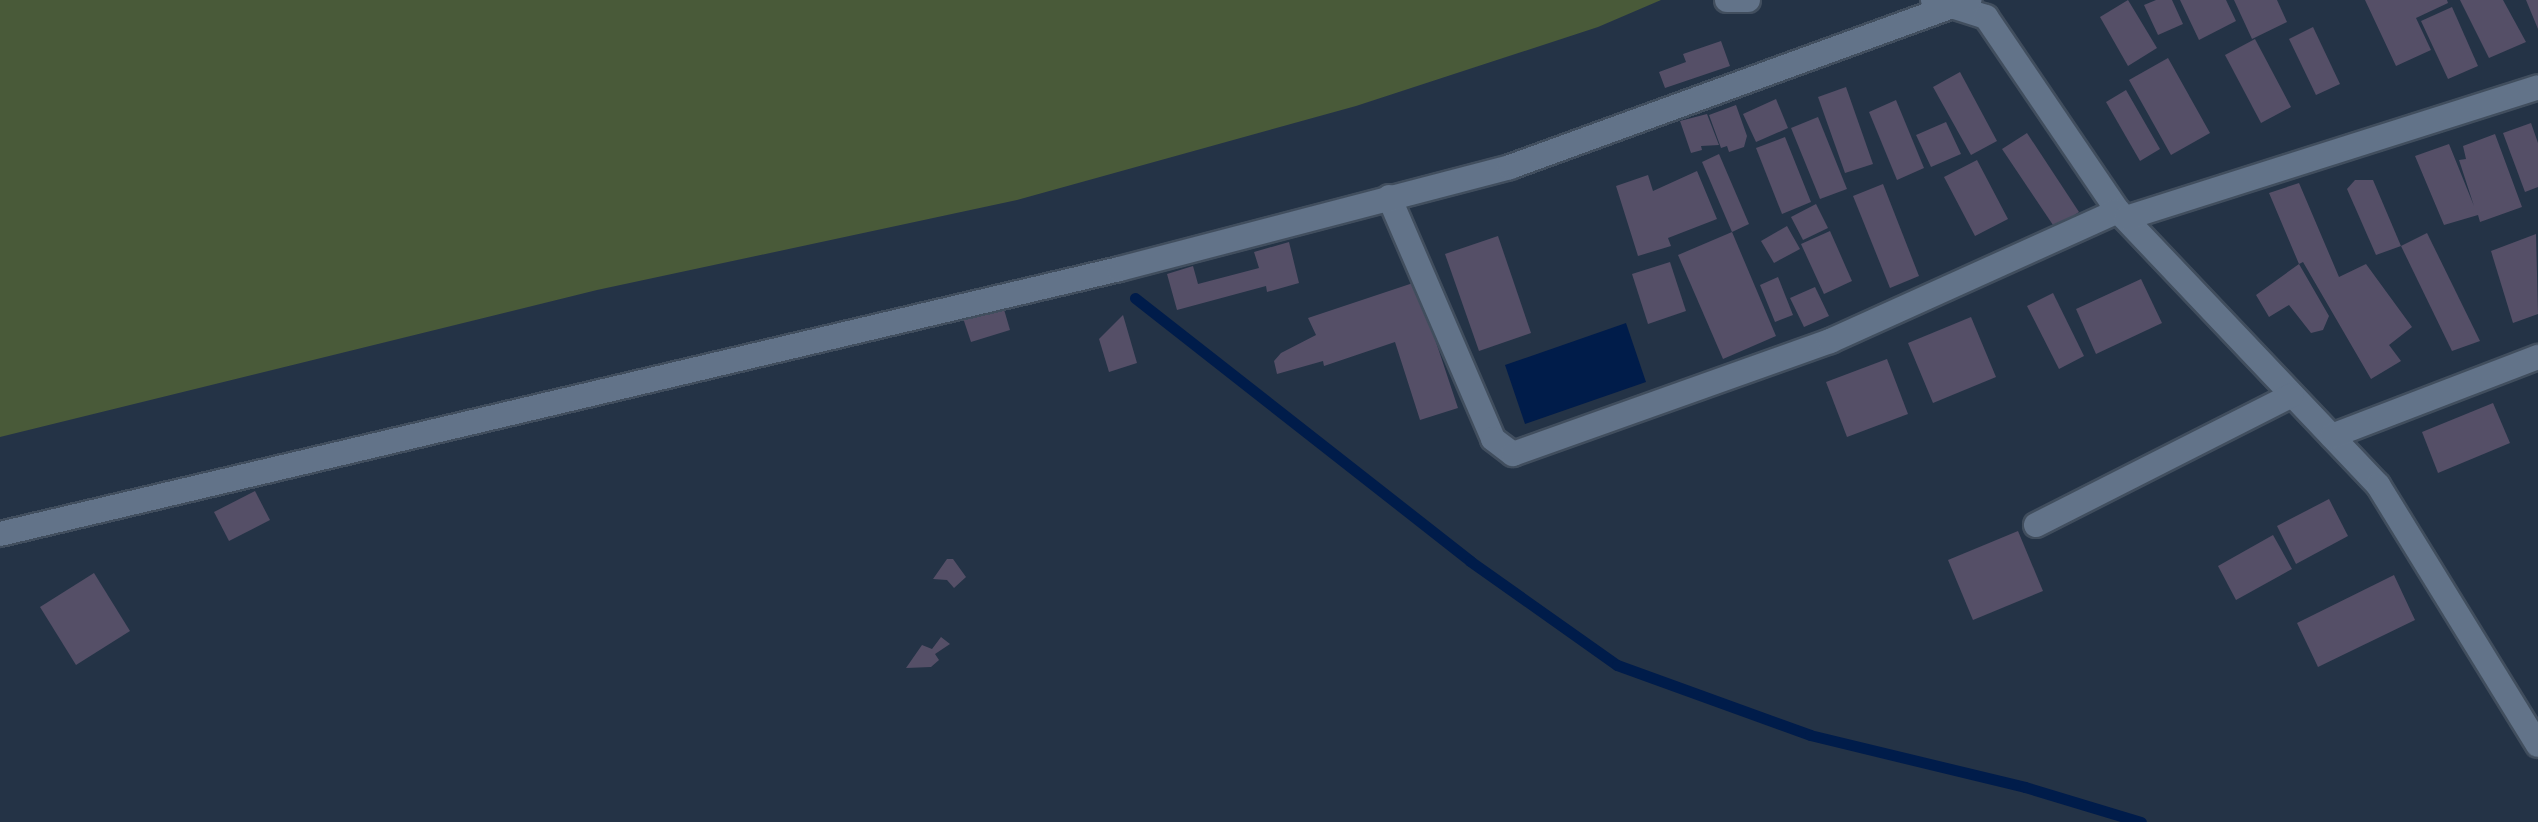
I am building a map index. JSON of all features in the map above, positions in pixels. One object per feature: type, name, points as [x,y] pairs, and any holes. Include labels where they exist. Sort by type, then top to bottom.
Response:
[{"type":"street","points":[[1727,0],[1748,0]]},
{"type":"street","points":[[0,534],[1119,269],[1510,167],[1952,2],[1986,17],[2122,214],[2378,485],[2538,745]]},
{"type":"street","points":[[1389,197],[1493,439],[1513,454],[1830,341],[2122,214],[2538,87]]},
{"type":"street","points":[[2332,436],[2538,357]]},
{"type":"street","points":[[2036,525],[2292,395]]},
{"type":"green space","points":[[0,0],[1661,0],[1598,27],[1356,106],[1017,200],[597,290],[0,437]]},
{"type":"water","points":[[1626,323],[1646,382],[1525,424],[1505,365]]},
{"type":"building","points":[[2128,0],[2157,48],[2128,66],[2100,17]]},
{"type":"building","points":[[2156,0],[2172,0],[2183,24],[2158,35],[2144,5]]},
{"type":"building","points":[[2180,0],[2226,0],[2236,21],[2199,40]]},
{"type":"building","points":[[2234,0],[2277,0],[2287,22],[2252,39]]},
{"type":"building","points":[[2365,0],[2447,0],[2448,3],[2416,18],[2431,50],[2396,66]]},
{"type":"building","points":[[2460,0],[2503,0],[2526,42],[2489,58]]},
{"type":"building","points":[[2526,0],[2538,0],[2538,29]]},
{"type":"building","points":[[2452,7],[2478,66],[2448,79],[2421,21]]},
{"type":"building","points":[[2313,27],[2340,84],[2316,95],[2289,39]]},
{"type":"building","points":[[2255,39],[2291,107],[2261,123],[2225,55]]},
{"type":"building","points":[[1721,41],[1730,66],[1665,88],[1659,72],[1686,62],[1683,54]]},
{"type":"building","points":[[2168,58],[2210,133],[2171,155],[2129,80]]},
{"type":"building","points":[[1960,72],[1997,141],[1971,155],[1933,87]]},
{"type":"building","points":[[1846,87],[1873,164],[1845,173],[1818,97]]},
{"type":"building","points":[[2126,90],[2160,149],[2140,161],[2106,102]]},
{"type":"building","points":[[1776,99],[1788,128],[1756,142],[1743,114]]},
{"type":"building","points":[[1896,100],[1924,168],[1897,180],[1869,112]]},
{"type":"building","points":[[1736,105],[1747,136],[1744,147],[1729,152],[1727,146],[1721,148],[1709,115]]},
{"type":"building","points":[[1707,114],[1719,145],[1701,146],[1702,150],[1691,153],[1680,121]]},
{"type":"building","points":[[1818,117],[1847,189],[1820,199],[1791,128]]},
{"type":"building","points":[[1946,122],[1961,154],[1931,167],[1916,135]]},
{"type":"building","points":[[2531,123],[2538,143],[2538,187],[2525,192],[2503,133]]},
{"type":"building","points":[[2027,133],[2079,212],[2055,228],[2002,149]]},
{"type":"building","points":[[2495,134],[2522,207],[2480,222],[2478,215],[2444,225],[2415,156],[2449,144],[2474,206],[2459,160],[2466,159],[2463,146]]},
{"type":"building","points":[[1785,137],[1811,202],[1782,214],[1756,148]]},
{"type":"building","points":[[1719,154],[1749,224],[1732,232],[1702,162]]},
{"type":"building","points":[[1977,160],[2008,219],[1975,236],[1944,177]]},
{"type":"building","points":[[1697,171],[1717,219],[1668,238],[1671,246],[1638,256],[1616,186],[1648,175],[1653,191]]},
{"type":"building","points":[[2355,180],[2373,180],[2401,246],[2376,255],[2347,189]]},
{"type":"building","points":[[2299,183],[2339,277],[2366,264],[2412,327],[2389,345],[2401,361],[2371,379],[2303,262],[2299,264],[2269,193]]},
{"type":"building","points":[[1883,184],[1919,276],[1890,288],[1853,196]]},
{"type":"building","points":[[1816,204],[1828,228],[1803,240],[1791,217]]},
{"type":"building","points":[[1787,226],[1800,249],[1774,263],[1761,241]]},
{"type":"building","points":[[1830,231],[1852,281],[1824,294],[1801,244]]},
{"type":"building","points":[[1732,232],[1776,336],[1723,359],[1678,255]]},
{"type":"building","points":[[2427,233],[2480,341],[2452,351],[2401,246]]},
{"type":"building","points":[[2536,234],[2538,314],[2513,323],[2491,251]]},
{"type":"building","points":[[1498,236],[1531,333],[1479,351],[1445,254]]},
{"type":"building","points":[[1289,242],[1299,283],[1267,292],[1266,286],[1177,310],[1167,274],[1193,266],[1198,284],[1259,268],[1254,252]]},
{"type":"building","points":[[1670,262],[1686,311],[1648,324],[1632,274]]},
{"type":"building","points":[[2299,264],[2329,316],[2323,330],[2311,333],[2289,305],[2269,317],[2256,295]]},
{"type":"building","points":[[1778,277],[1793,315],[1775,322],[1760,285]]},
{"type":"building","points":[[2141,279],[2162,323],[2096,354],[2076,309]]},
{"type":"building","points":[[1416,282],[1458,408],[1420,420],[1395,342],[1324,366],[1323,361],[1277,374],[1274,361],[1281,353],[1316,335],[1308,318]]},
{"type":"building","points":[[1815,287],[1829,316],[1804,327],[1790,298]]},
{"type":"building","points":[[2053,293],[2084,356],[2059,369],[2027,306]]},
{"type":"building","points":[[1003,306],[1010,330],[971,342],[963,318]]},
{"type":"building","points":[[1123,315],[1137,363],[1109,372],[1099,339]]},
{"type":"building","points":[[1971,317],[1996,377],[1933,403],[1908,343]]},
{"type":"building","points":[[1887,359],[1908,414],[1847,437],[1826,382]]},
{"type":"building","points":[[2493,403],[2510,443],[2438,473],[2422,432]]},
{"type":"building","points":[[255,491],[270,520],[229,541],[214,512]]},
{"type":"building","points":[[2329,499],[2348,536],[2296,564],[2277,526]]},
{"type":"building","points":[[2018,531],[2043,591],[1973,620],[1948,560]]},
{"type":"building","points":[[2273,535],[2292,569],[2236,600],[2218,566]]},
{"type":"building","points":[[947,559],[953,559],[966,577],[954,588],[947,580],[933,579]]},
{"type":"building","points":[[94,573],[130,631],[76,665],[40,607]]},
{"type":"building","points":[[2394,575],[2415,620],[2318,667],[2297,623]]},
{"type":"building","points":[[941,637],[950,644],[935,654],[939,660],[931,667],[906,668],[922,645],[932,649]]},
{"type":"waterway","points":[[1135,298],[1470,561],[1617,665],[1810,735],[2025,787],[2141,822]]}]
